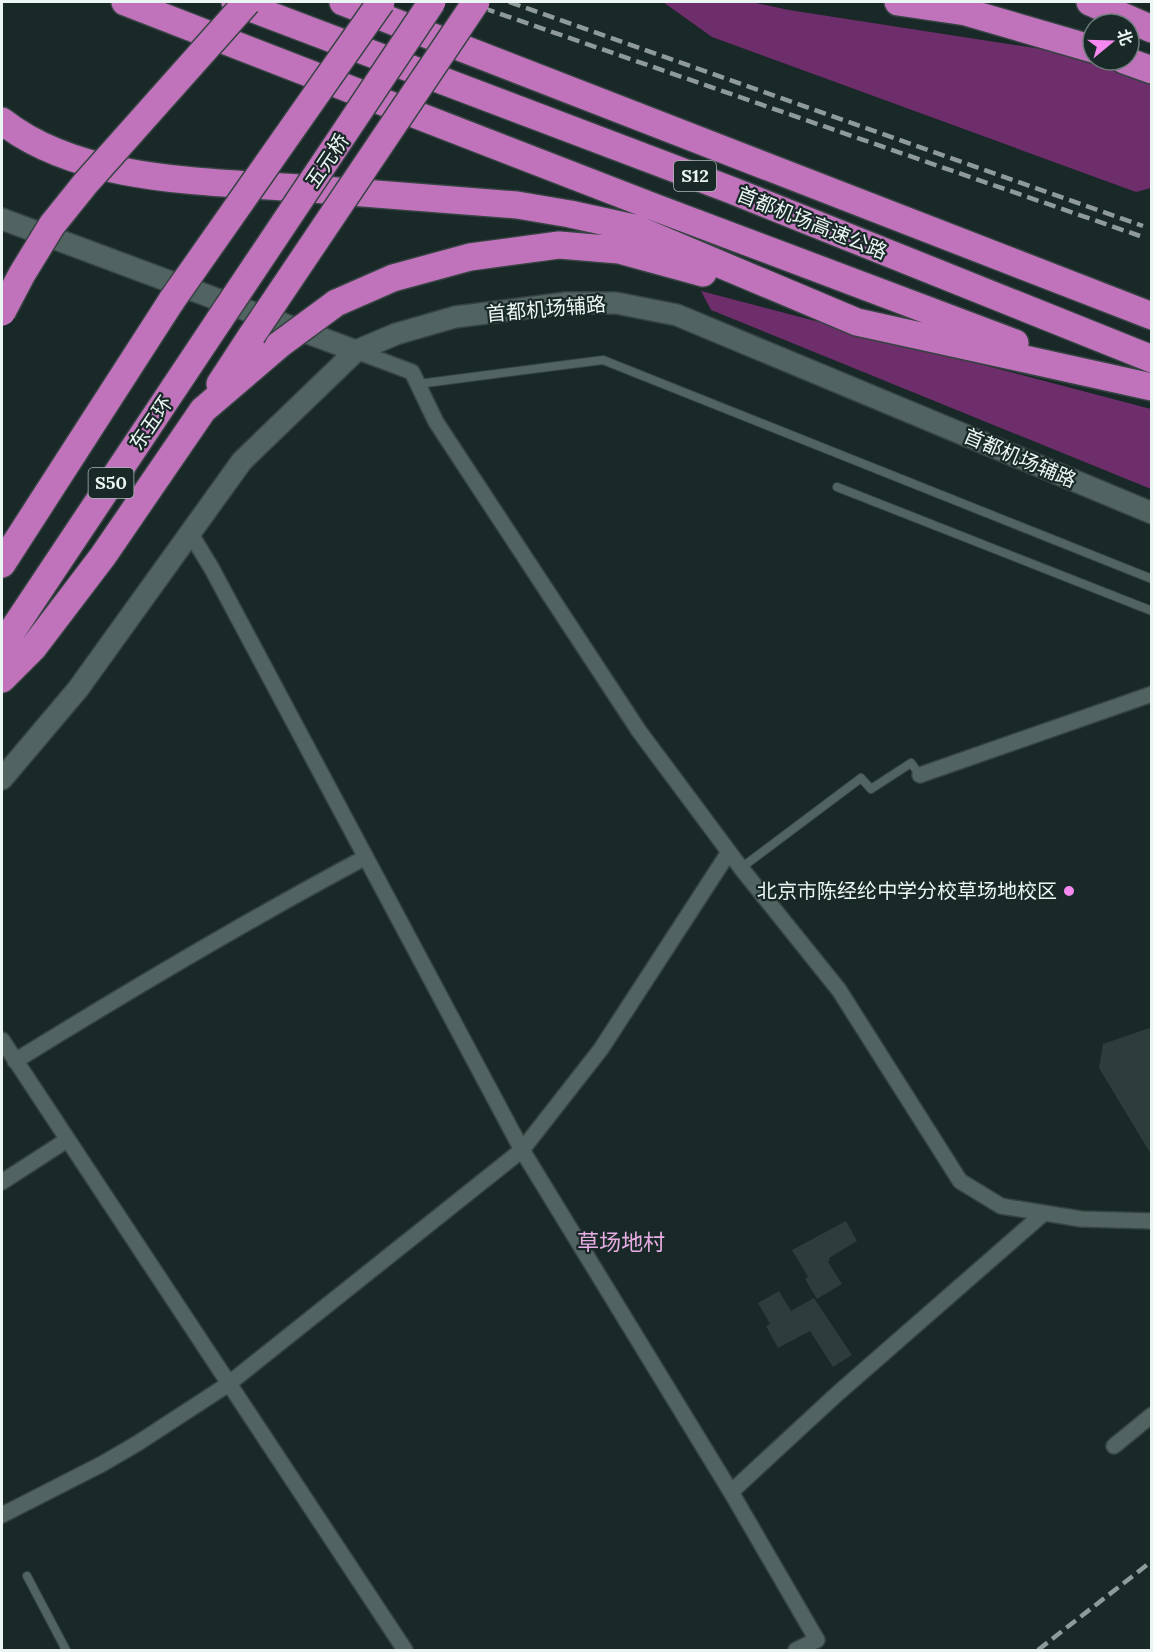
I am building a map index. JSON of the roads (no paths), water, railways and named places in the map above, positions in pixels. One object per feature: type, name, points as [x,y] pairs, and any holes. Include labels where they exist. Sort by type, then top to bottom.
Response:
[{"type":"highway","points":[[125,2],[654,207],[1027,348],[1098,372],[1152,376]]},
{"type":"highway","name":"首都机场高速公路","points":[[236,2],[731,190],[1152,359]]},
{"type":"highway","points":[[2,312],[52,225],[85,184],[247,2]]},
{"type":"highway","name":"首都机场高速公路","points":[[343,2],[1152,316]]},
{"type":"highway","points":[[317,94],[364,2]]},
{"type":"highway","name":"S50","points":[[2,564],[172,300],[381,2]]},
{"type":"highway","name":"五元桥","points":[[220,319],[432,2]]},
{"type":"highway","points":[[2,679],[33,648],[103,556],[476,2]]},
{"type":"highway","points":[[898,2],[966,12],[1081,46]]},
{"type":"highway","points":[[1090,2],[1152,29]]},
{"type":"highway","points":[[2,121],[62,155],[127,172],[189,180],[517,205],[634,228],[857,322]]},
{"type":"highway","points":[[203,410],[279,345],[336,303],[393,278],[470,257],[559,245],[619,250],[679,265],[857,322],[1152,387]]},
{"type":"highway","name":"东五环","points":[[2,646],[220,319]]},
{"type":"street","points":[[2,219],[412,372],[436,422],[633,721],[741,868],[839,990],[960,1181],[1001,1206],[1081,1219],[1152,1221]]},
{"type":"street","name":"首都机场辅路","points":[[356,351],[396,334],[465,316],[566,303],[616,303],[677,315],[1152,513]]},
{"type":"street","points":[[2,779],[78,689],[189,531],[242,461],[356,351]]},
{"type":"street","points":[[189,531],[213,569],[522,1150],[731,1492],[817,1640],[796,1650]]},
{"type":"street","points":[[920,775],[1152,694]]},
{"type":"street","points":[[2,1515],[129,1448],[227,1385],[522,1150],[601,1049],[729,852]]},
{"type":"street","points":[[15,1061],[151,977],[288,898],[366,857]]},
{"type":"street","points":[[2,1040],[227,1385],[405,1650]]},
{"type":"street","points":[[2,1182],[66,1140]]},
{"type":"street","points":[[731,1492],[837,1394],[1044,1213]]},
{"type":"street","points":[[1114,1446],[1152,1415]]},
{"type":"lane","points":[[418,384],[603,360],[1152,579]]},
{"type":"lane","points":[[837,487],[1152,611]]},
{"type":"lane","points":[[741,868],[861,778],[871,789],[911,763],[920,775]]},
{"type":"lane","points":[[27,1576],[66,1650]]},
{"type":"railway","points":[[466,2],[1140,236]]},
{"type":"railway","points":[[509,2],[1143,226]]},
{"type":"railway","points":[[1038,1650],[1152,1561]]},
{"type":"place","name":"北京市陈经纶中学分校草场地校区","points":[[1069,891]]},
{"type":"district","name":"草场地村","points":[[621,1242]]}]
